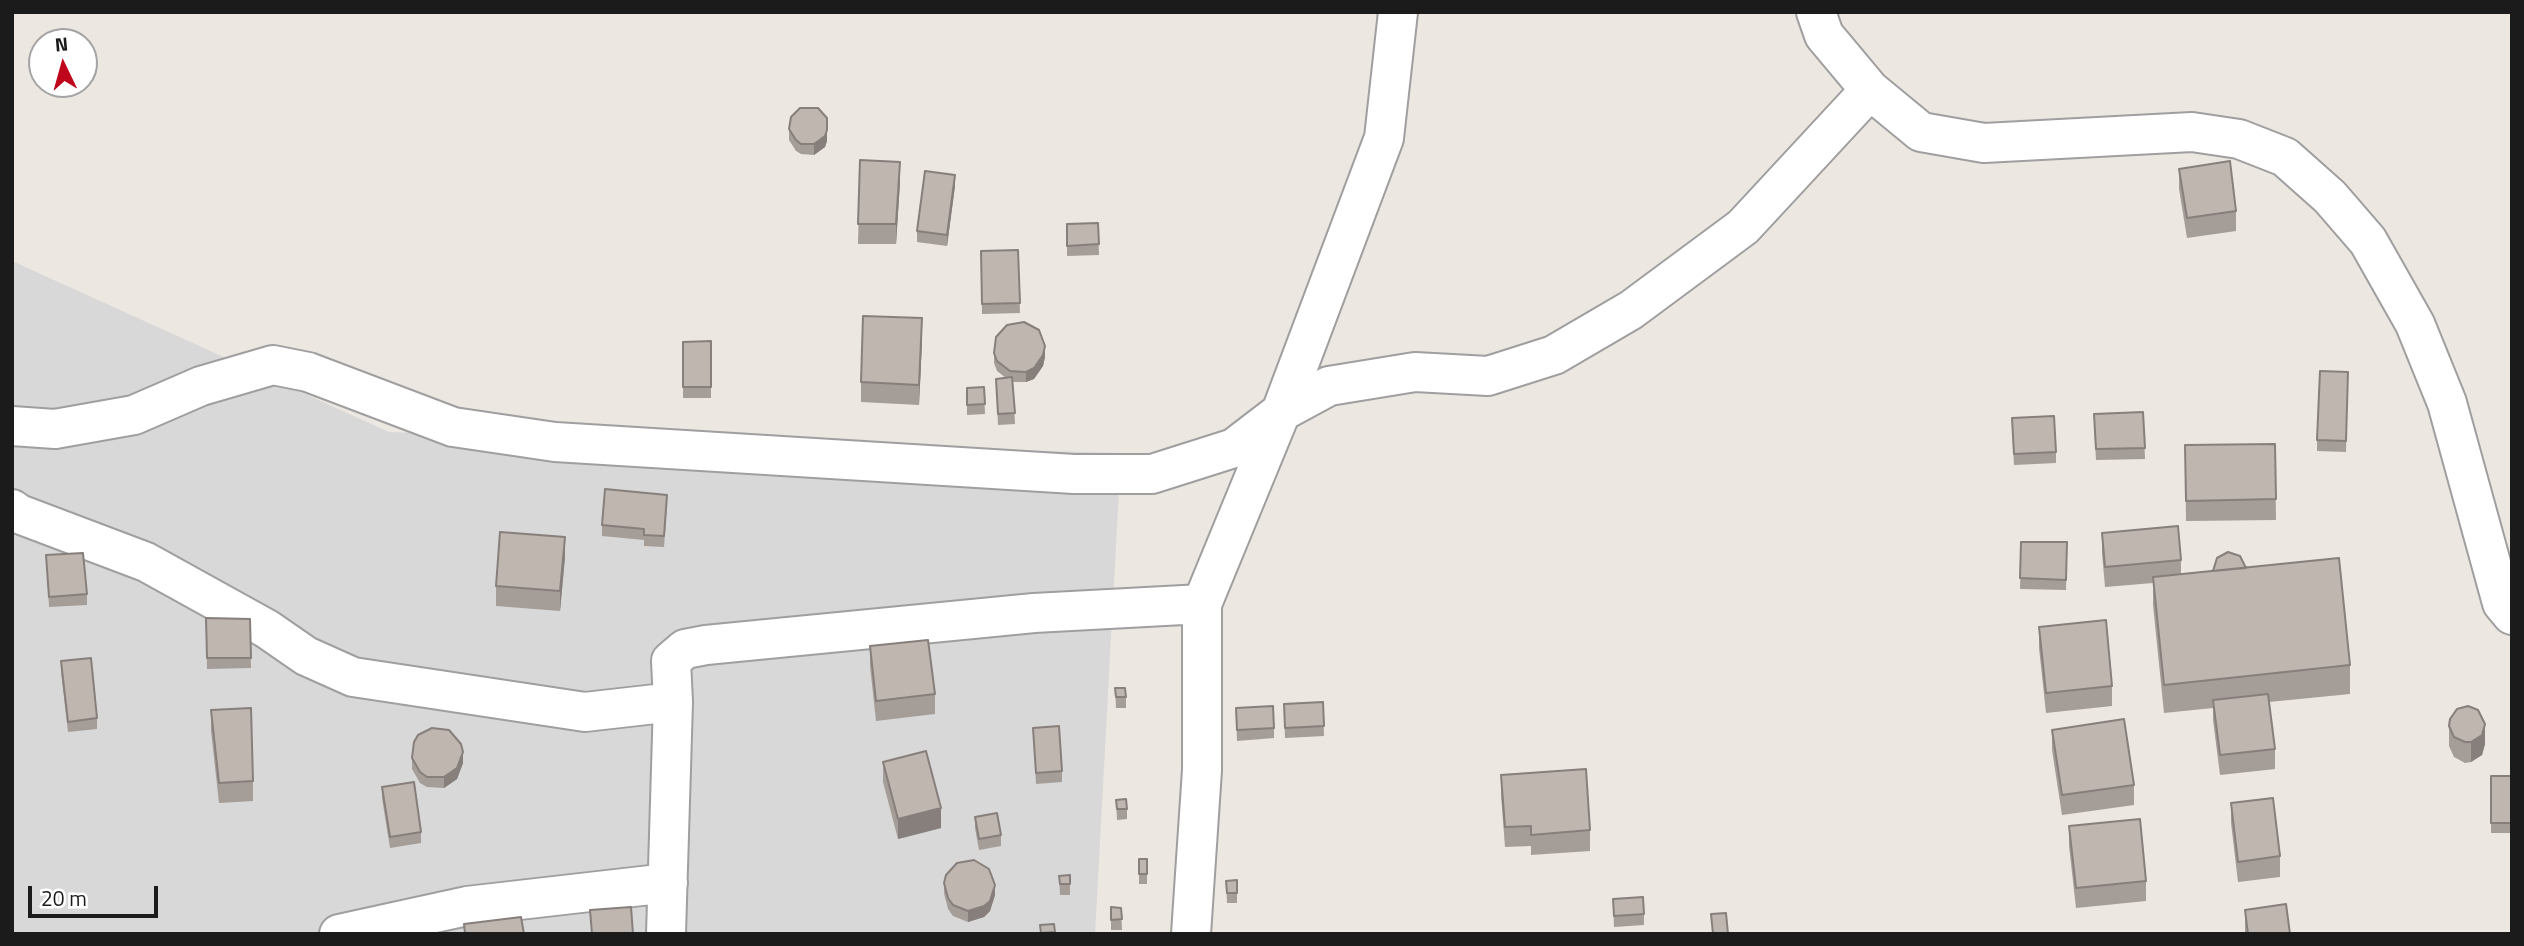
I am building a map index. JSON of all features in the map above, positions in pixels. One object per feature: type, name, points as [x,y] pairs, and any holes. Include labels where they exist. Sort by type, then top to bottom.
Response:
[{"type":"street","points":[[1191,934],[1202,770],[1202,604],[1281,412],[1384,138],[1398,12]]},
{"type":"street","points":[[1816,12],[1824,35],[1870,90],[1921,132],[1984,144],[2192,132],[2239,139],[2285,157],[2330,197],[2368,241],[2415,324],[2447,403],[2502,603],[2512,615]]},
{"type":"street","points":[[12,426],[55,429],[134,415],[201,386],[273,365],[308,372],[453,428],[555,442],[1074,474],[1152,474],[1234,448],[1281,412],[1329,386],[1415,372],[1488,376],[1554,355],[1632,310],[1743,227],[1870,90]]},
{"type":"street","points":[[12,509],[146,562],[267,629],[306,656],[353,677],[585,712],[673,702]]},
{"type":"street","points":[[666,934],[673,702],[671,661],[685,649],[1034,613],[1202,604]]},
{"type":"street","points":[[339,934],[467,906],[668,883]]},
{"type":"shaded area","points":[[12,261],[389,432],[1121,453],[1095,934],[12,934]]},
{"type":"building","points":[[800,108],[818,108],[827,118],[825,136],[814,144],[801,144],[789,129],[791,117]]},
{"type":"building","points":[[860,160],[900,162],[896,224],[858,224]]},
{"type":"building","points":[[2230,161],[2236,211],[2187,218],[2179,169]]},
{"type":"building","points":[[925,171],[955,175],[947,235],[917,231]]},
{"type":"building","points":[[1098,223],[1099,244],[1067,246],[1067,224]]},
{"type":"building","points":[[1018,250],[1020,303],[982,304],[981,251]]},
{"type":"building","points":[[863,316],[922,318],[919,385],[861,382]]},
{"type":"building","points":[[1024,322],[1039,330],[1045,346],[1043,355],[1034,368],[1026,372],[1010,371],[997,361],[994,353],[996,337],[1007,325]]},
{"type":"building","points":[[711,341],[711,387],[683,387],[683,342]]},
{"type":"building","points":[[2320,371],[2348,372],[2346,441],[2317,440]]},
{"type":"building","points":[[1012,377],[1015,413],[998,414],[996,379]]},
{"type":"building","points":[[984,387],[985,404],[967,405],[967,388]]},
{"type":"building","points":[[2143,412],[2145,448],[2096,449],[2094,414]]},
{"type":"building","points":[[2054,416],[2056,452],[2014,454],[2012,418]]},
{"type":"building","points":[[2275,444],[2276,499],[2186,501],[2185,445]]},
{"type":"building","points":[[605,489],[667,495],[664,536],[644,535],[644,529],[602,525]]},
{"type":"building","points":[[2178,526],[2181,560],[2105,567],[2102,533]]},
{"type":"building","points":[[500,532],[565,537],[560,591],[496,586]]},
{"type":"building","points":[[2021,542],[2067,542],[2066,580],[2020,578]]},
{"type":"building","points":[[2228,552],[2240,556],[2246,568],[2213,571],[2217,558]]},
{"type":"building","points":[[83,553],[87,594],[49,597],[46,555]]},
{"type":"building","points":[[2339,558],[2350,665],[2164,685],[2153,577]]},
{"type":"building","points":[[206,618],[250,619],[251,658],[207,658]]},
{"type":"building","points":[[2106,620],[2112,686],[2046,693],[2039,627]]},
{"type":"building","points":[[928,640],[935,694],[876,701],[870,646]]},
{"type":"building","points":[[91,658],[97,718],[68,722],[61,661]]},
{"type":"building","points":[[1115,688],[1125,688],[1126,697],[1116,697]]},
{"type":"building","points":[[2268,694],[2275,749],[2220,755],[2213,700]]},
{"type":"building","points":[[1323,702],[1324,726],[1285,728],[1284,704]]},
{"type":"building","points":[[1273,706],[1274,728],[1237,730],[1236,708]]},
{"type":"building","points":[[2468,706],[2478,710],[2485,724],[2482,735],[2471,742],[2465,742],[2454,737],[2449,726],[2457,709]]},
{"type":"building","points":[[251,708],[253,781],[219,783],[211,710]]},
{"type":"building","points":[[2124,719],[2134,785],[2062,795],[2052,730]]},
{"type":"building","points":[[1059,726],[1062,771],[1036,773],[1033,728]]},
{"type":"building","points":[[432,728],[449,730],[461,744],[463,752],[457,768],[444,777],[427,777],[420,772],[412,758],[414,742],[418,735]]},
{"type":"building","points":[[926,751],[941,808],[898,819],[883,762]]},
{"type":"building","points":[[1586,769],[1590,830],[1531,835],[1531,826],[1505,827],[1501,775]]},
{"type":"building","points":[[2491,776],[2512,776],[2512,823],[2491,823]]},
{"type":"building","points":[[414,782],[421,832],[390,837],[382,787]]},
{"type":"building","points":[[2273,798],[2280,856],[2238,862],[2231,803]]},
{"type":"building","points":[[1126,799],[1127,809],[1117,809],[1116,800]]},
{"type":"building","points":[[997,813],[1001,835],[979,839],[975,817]]},
{"type":"building","points":[[2140,819],[2146,881],[2076,888],[2069,826]]},
{"type":"building","points":[[1139,859],[1147,859],[1147,874],[1139,874]]},
{"type":"building","points":[[974,860],[989,869],[995,885],[990,901],[968,911],[953,905],[944,883],[946,875],[957,863]]},
{"type":"building","points":[[1070,875],[1070,884],[1060,884],[1059,876]]},
{"type":"building","points":[[1237,880],[1237,893],[1227,893],[1226,881]]},
{"type":"building","points":[[1643,897],[1644,914],[1614,916],[1613,899]]},
{"type":"building","points":[[2286,904],[2290,934],[2248,934],[2245,910]]},
{"type":"building","points":[[631,907],[633,934],[592,934],[590,910]]},
{"type":"building","points":[[1111,907],[1121,908],[1122,919],[1111,920]]},
{"type":"building","points":[[1726,913],[1728,934],[1713,934],[1711,914]]},
{"type":"building","points":[[521,917],[524,934],[465,934],[464,924]]},
{"type":"building","points":[[1054,924],[1055,932],[1041,933],[1040,925]]}]
